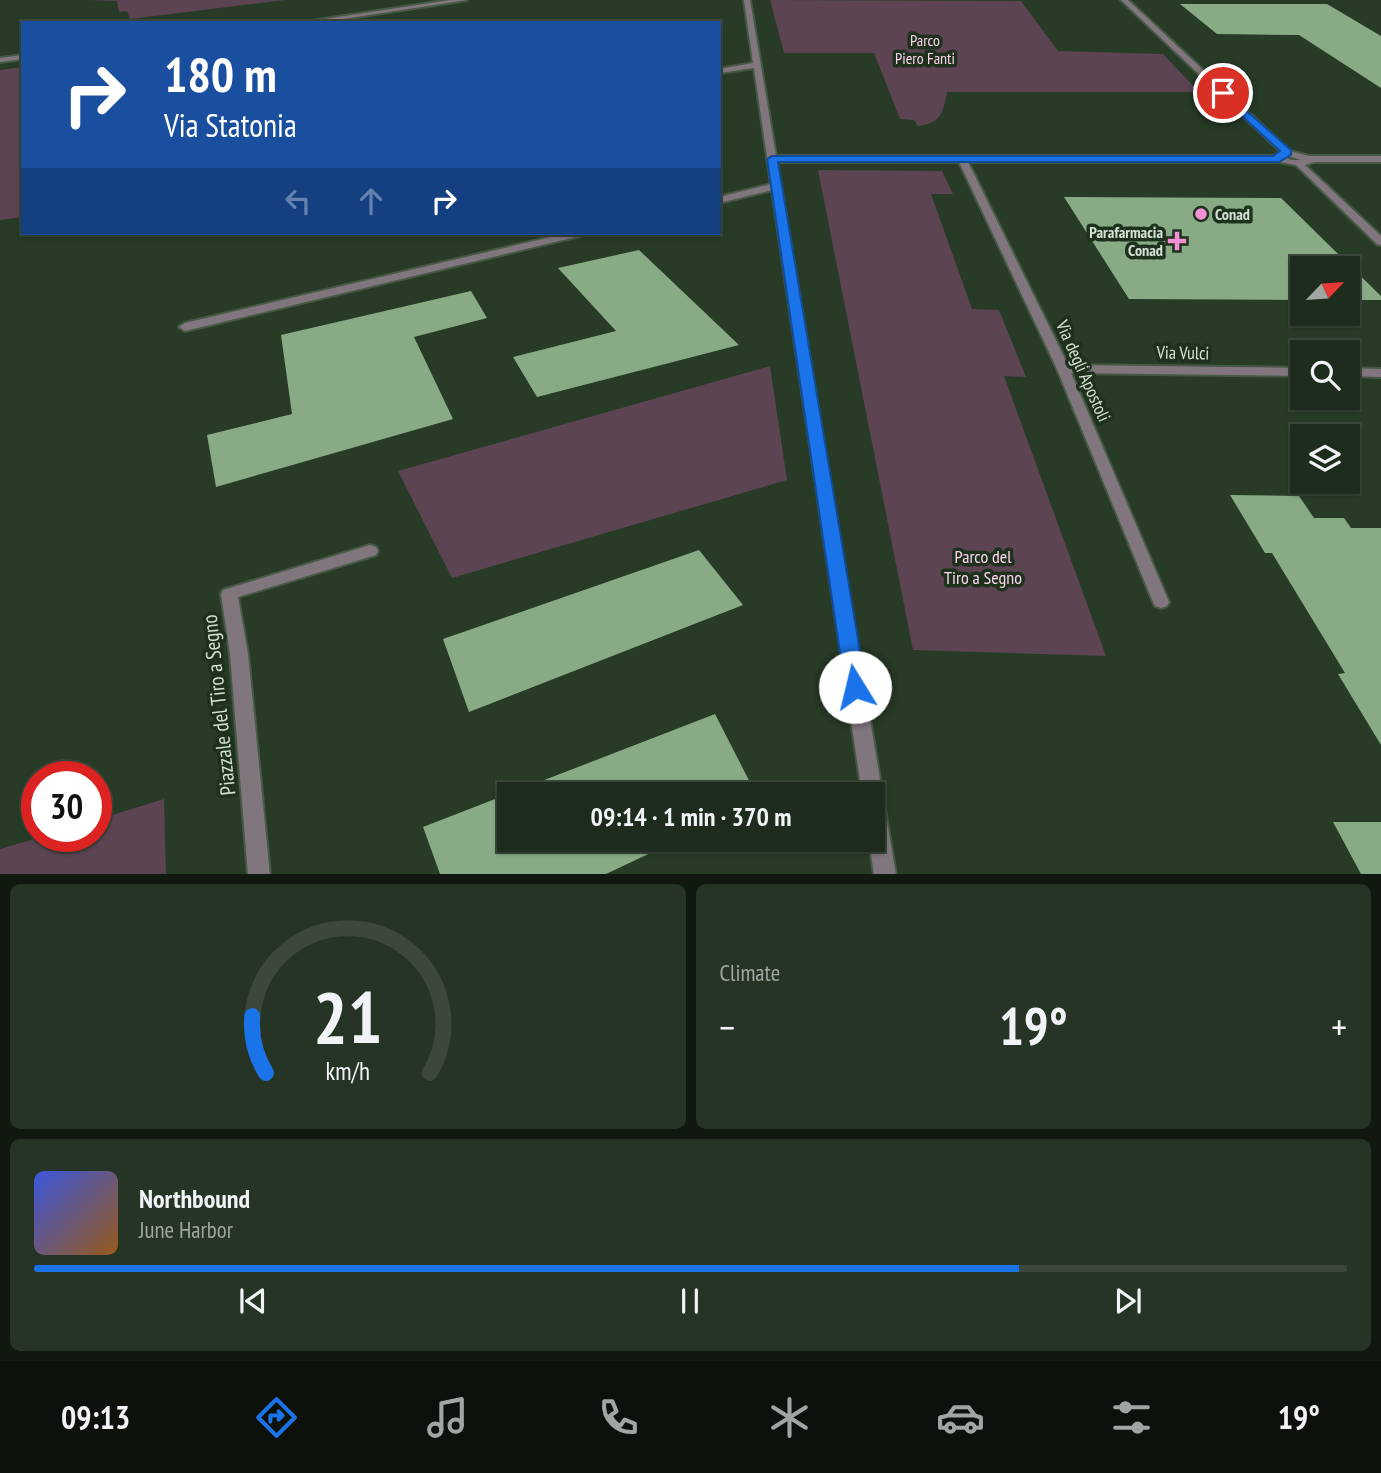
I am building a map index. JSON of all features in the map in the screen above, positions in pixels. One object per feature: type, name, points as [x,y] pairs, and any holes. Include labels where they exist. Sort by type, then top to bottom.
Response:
[{"type":"street","points":[[315,21],[464,0]]},
{"type":"street","points":[[747,0],[870,782]]},
{"type":"street","points":[[1124,0],[1283,156]]},
{"type":"street","points":[[721,71],[757,65]]},
{"type":"street","points":[[772,159],[1283,156],[1305,162],[1381,159]]},
{"type":"street","name":"Via degli Apostoli","points":[[962,159],[1063,369],[1161,602]]},
{"type":"street","points":[[1305,162],[1381,242]]},
{"type":"street","points":[[721,200],[776,186]]},
{"type":"street","points":[[185,327],[572,235]]},
{"type":"street","name":"Via Vulci","points":[[1063,369],[1290,372]]},
{"type":"street","points":[[1360,372],[1381,373]]},
{"type":"street","name":"Piazzale del Tiro a Segno","points":[[259,874],[239,654],[229,594],[370,551]]},
{"type":"street","points":[[881,852],[885,874]]},
{"type":"green space","points":[[86,0],[285,0],[130,19],[127,11],[119,12],[117,1]]},
{"type":"green space","name":"Parco Piero Fanti","points":[[770,0],[1021,1],[1058,51],[1163,54],[1199,92],[947,92],[937,119],[918,126],[914,120],[900,119],[874,53],[784,53]]},
{"type":"green space","points":[[21,67],[21,217],[0,220],[0,70]]},
{"type":"green space","name":"Parco del Tiro a Segno","points":[[818,170],[942,171],[953,194],[931,194],[972,309],[999,310],[1026,377],[1004,376],[1106,656],[913,650]]},
{"type":"green space","points":[[770,366],[787,480],[452,578],[398,471]]},
{"type":"green space","points":[[164,799],[166,874],[0,874],[0,849],[21,843],[21,852],[112,852],[112,815]]},
{"type":"building","points":[[1180,4],[1327,4],[1381,36],[1381,88],[1299,35],[1217,34]]},
{"type":"building","points":[[1064,197],[1281,198],[1340,256],[1290,256],[1290,300],[1129,299]]},
{"type":"building","points":[[639,250],[739,345],[537,397],[513,357],[616,331],[558,268]]},
{"type":"building","points":[[1360,275],[1381,296],[1381,300],[1360,300]]},
{"type":"building","points":[[471,291],[487,318],[414,337],[453,419],[216,487],[207,435],[292,414],[281,335]]},
{"type":"building","points":[[1230,495],[1299,496],[1314,518],[1344,518],[1351,528],[1381,528],[1381,745],[1338,674],[1345,673],[1272,553],[1265,553]]},
{"type":"building","points":[[699,550],[743,605],[469,712],[443,639]]},
{"type":"building","points":[[715,714],[750,782],[539,782]]},
{"type":"building","points":[[497,798],[497,852],[653,852],[606,874],[440,874],[423,827]]},
{"type":"building","points":[[1333,822],[1381,822],[1381,874],[1361,874]]},
{"type":"place","name":"Conad","points":[[1201,214]]},
{"type":"place","name":"Parafarmacia Conad","points":[[1177,241]]},
{"type":"route","points":[[855,687],[772,159],[1279,159],[1278,155],[1287,153],[1223,93]]}]
